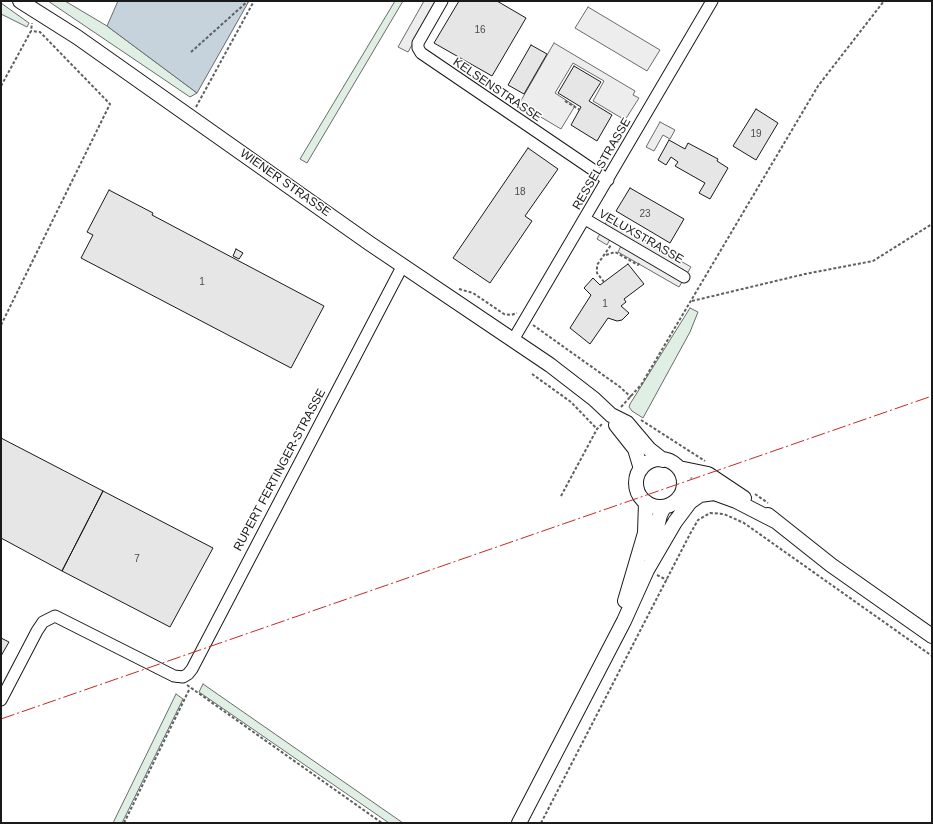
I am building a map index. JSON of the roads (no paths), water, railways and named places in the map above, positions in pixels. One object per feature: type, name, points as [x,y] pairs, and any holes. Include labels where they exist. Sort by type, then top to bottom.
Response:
[{"type":"main road","name":"WIENER STRASSE","points":[[20,1],[77,37],[369,243],[404,265],[550,365],[594,399],[611,415]]},
{"type":"main road","points":[[611,415],[627,423],[650,449],[664,460]]},
{"type":"main road","points":[[611,415],[618,428],[635,449],[641,469],[637,484],[639,494],[646,502],[658,507],[664,507],[678,499],[683,490],[684,479],[679,468]]},
{"type":"main road","points":[[641,469],[653,461],[664,460],[669,461],[679,468],[708,474],[775,521],[831,565],[932,636]]},
{"type":"main road","points":[[683,490],[698,483],[722,483]]},
{"type":"main road","points":[[519,823],[627,614],[647,570],[684,510],[700,495],[707,493],[721,495],[775,521]]},
{"type":"main road","points":[[604,656],[621,612],[641,549],[646,523],[646,502]]},
{"type":"main road","points":[[647,570],[660,515],[664,507]]},
{"type":"street","name":"KELSENSTRASSE","points":[[442,1],[418,43],[418,48],[421,53],[608,180]]},
{"type":"street","name":"RESSELSTRASSE","points":[[513,340],[712,1]]},
{"type":"street","name":"VELUXSTRASSE","points":[[585,219],[684,277]]},
{"type":"street","name":"RUPERT FERTINGER-STRASSE","points":[[1,700],[37,631],[43,622],[55,616],[178,677],[192,669],[404,265]]}]
